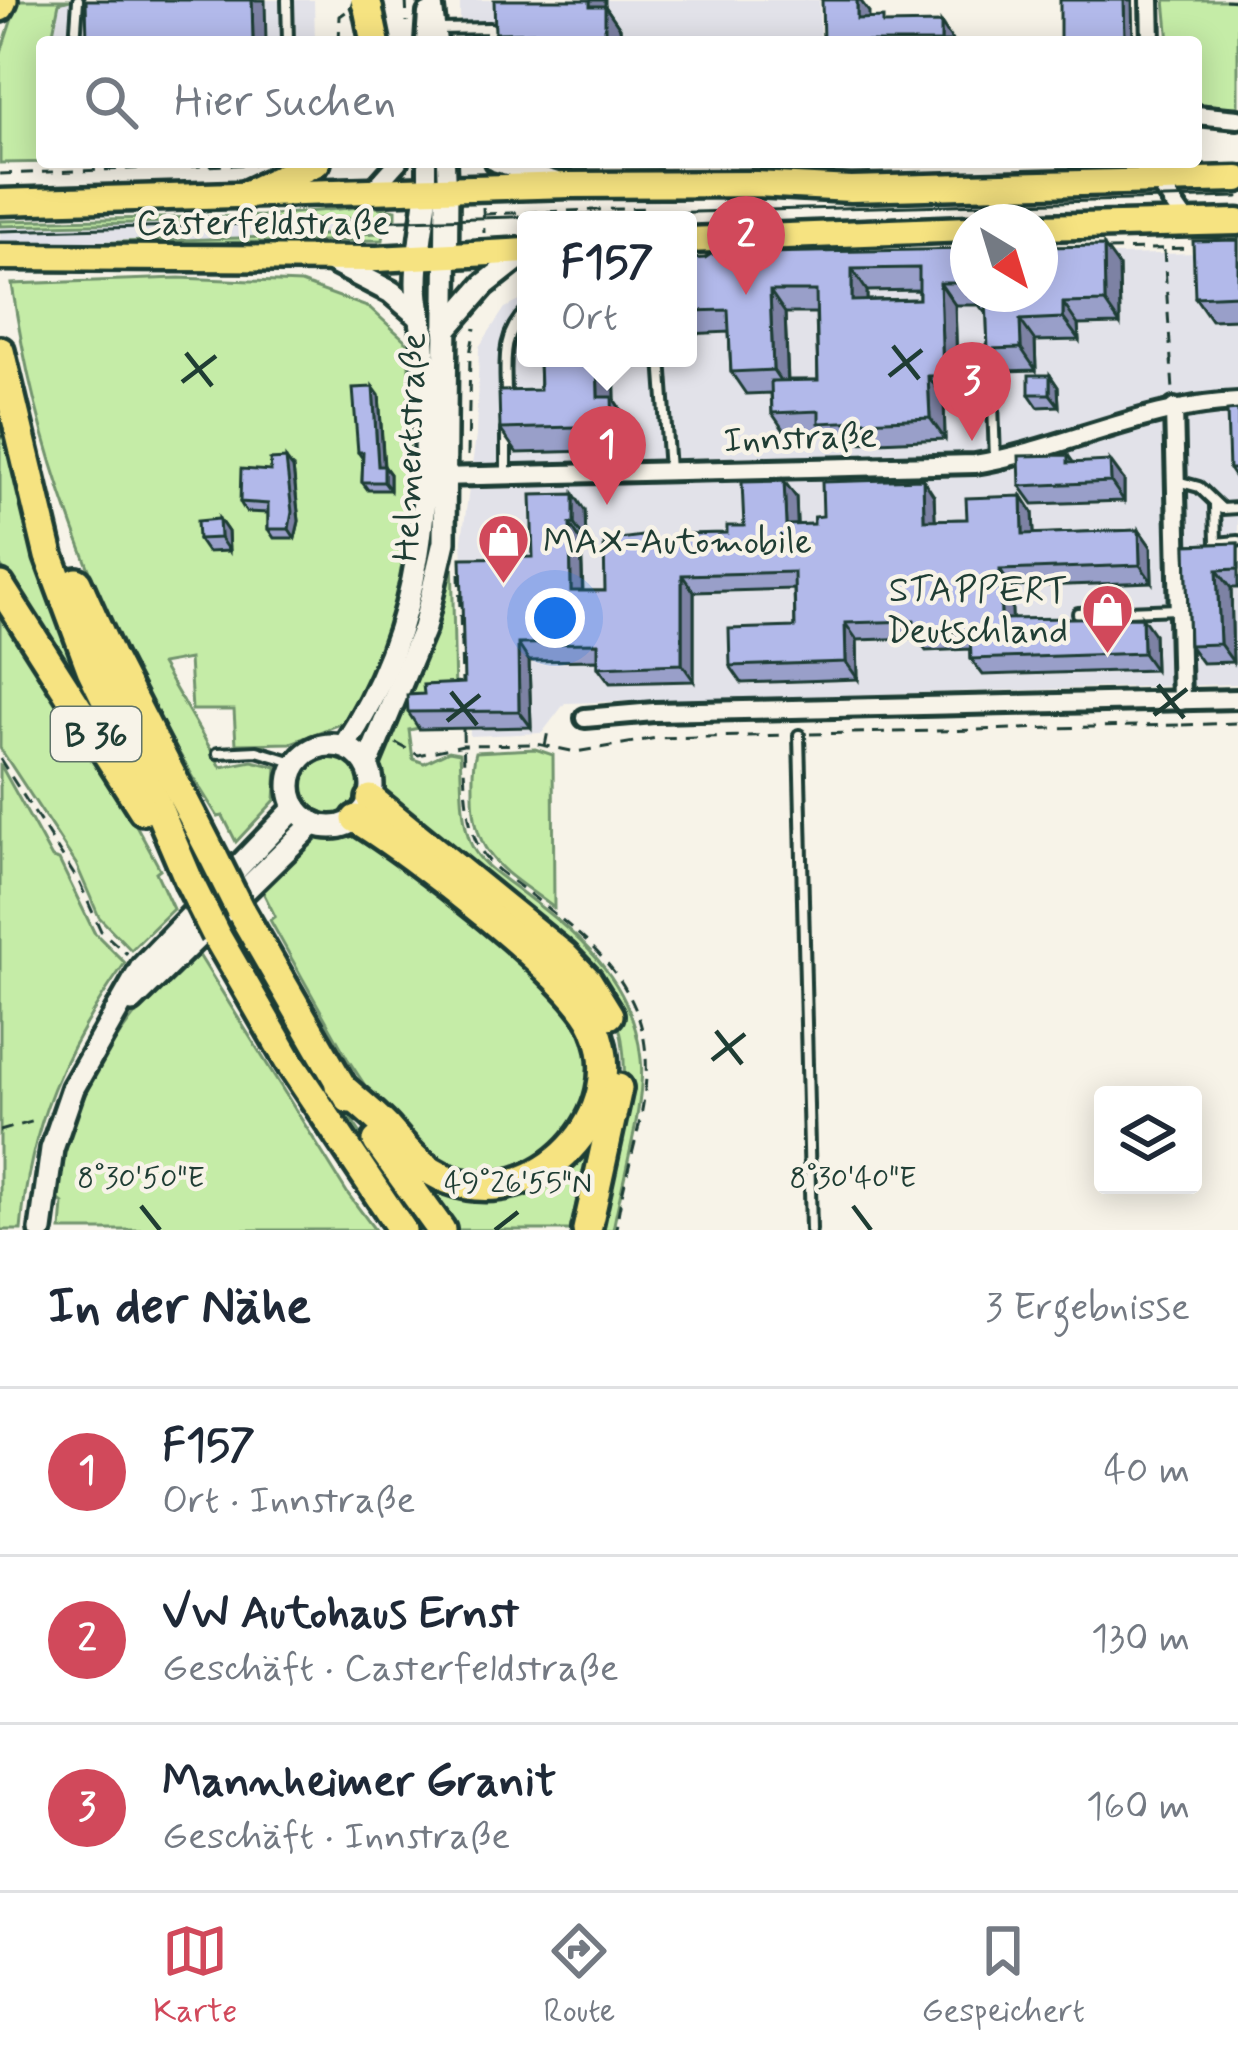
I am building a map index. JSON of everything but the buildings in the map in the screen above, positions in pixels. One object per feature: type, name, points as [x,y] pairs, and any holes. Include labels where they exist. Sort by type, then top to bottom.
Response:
[{"type":"highway","points":[[366,4],[374,36]]},
{"type":"highway","points":[[244,196],[303,168]]},
{"type":"highway","name":"B 36","points":[[0,351],[49,556],[91,669],[216,934],[290,1064],[402,1230]]},
{"type":"highway","name":"B 36","points":[[29,474],[111,658],[240,910],[339,1085],[441,1230]]},
{"type":"highway","name":"B 36","points":[[0,586],[190,883]]},
{"type":"highway","points":[[339,1085],[403,1150],[435,1174],[474,1186],[503,1185],[527,1179],[549,1166],[583,1134],[597,1109],[605,1062],[594,1023],[564,983],[388,840],[363,809]]},
{"type":"highway","points":[[363,809],[564,956],[604,1005],[616,1033],[620,1070],[587,1230]]},
{"type":"main road","name":"Casterfeldstraße","points":[[0,202],[437,190],[482,201],[570,185],[756,184],[851,189],[1156,172],[1238,179]]},
{"type":"main road","points":[[1058,227],[1238,222]]},
{"type":"main road","points":[[697,240],[950,230]]},
{"type":"main road","name":"Casterfeldstraße","points":[[0,257],[328,260],[517,252]]},
{"type":"street","points":[[431,0],[431,36]]},
{"type":"street","points":[[1150,0],[1151,36]]},
{"type":"street","points":[[1202,116],[1238,119]]},
{"type":"street","points":[[370,193],[393,168]]},
{"type":"street","points":[[429,168],[437,190]]},
{"type":"street","points":[[437,190],[444,168]]},
{"type":"street","points":[[514,168],[570,185]]},
{"type":"street","points":[[1156,172],[1186,223]]},
{"type":"street","name":"Helmertstraße","points":[[363,809],[371,776],[367,765],[403,685],[436,587],[444,542],[445,331],[432,256],[437,190]]},
{"type":"street","name":"Helmertstraße","points":[[337,740],[368,708],[392,656],[422,544],[447,477],[417,281],[432,256]]},
{"type":"street","points":[[445,331],[484,285],[517,259]]},
{"type":"street","points":[[328,260],[391,292],[420,316]]},
{"type":"street","name":"Innstraße","points":[[447,477],[995,461],[1174,408],[1238,402]]},
{"type":"street","points":[[1174,408],[1181,701]]},
{"type":"street","points":[[585,718],[654,712],[1238,699]]},
{"type":"street","points":[[41,1230],[52,1149],[73,1088],[142,967],[287,806],[291,760],[337,740],[367,765]]},
{"type":"street","points":[[287,806],[314,824],[343,826],[363,809]]},
{"type":"street","points":[[100,1037],[155,975],[314,824]]},
{"type":"lane","points":[[75,36],[77,0]]},
{"type":"lane","points":[[287,0],[288,36]]},
{"type":"lane","points":[[431,36],[490,28],[490,36]]},
{"type":"lane","points":[[506,477],[506,341],[517,320]]},
{"type":"lane","points":[[991,344],[995,461]]},
{"type":"lane","points":[[662,367],[669,472]]},
{"type":"lane","points":[[1175,480],[1199,487],[1222,509],[1238,508]]},
{"type":"lane","points":[[1215,504],[1216,543],[1238,541]]},
{"type":"lane","points":[[1078,613],[1179,609]]},
{"type":"lane","points":[[799,735],[811,1230]]},
{"type":"lane","points":[[218,753],[257,751],[291,760]]},
{"type":"path","points":[[406,0],[407,36]]},
{"type":"path","points":[[1225,0],[1238,1]]},
{"type":"path","points":[[0,174],[182,168]]},
{"type":"path","points":[[485,253],[482,201],[661,207]]},
{"type":"path","points":[[1102,250],[1201,248]]},
{"type":"path","points":[[1164,249],[1174,408]]},
{"type":"path","points":[[447,477],[470,436],[470,354],[475,327]]},
{"type":"path","points":[[459,568],[462,700]]},
{"type":"path","points":[[1180,725],[1181,701]]},
{"type":"path","points":[[463,723],[463,745]]},
{"type":"path","points":[[394,742],[418,754],[463,745],[545,746],[576,752],[657,738],[1238,723]]},
{"type":"path","points":[[545,746],[548,731]]},
{"type":"path","points":[[287,806],[278,779],[296,747],[337,740]]},
{"type":"path","points":[[0,759],[80,884],[101,931],[142,967]]},
{"type":"path","points":[[0,1131],[45,1118]]},
{"type":"shaded area","points":[[314,0],[315,36],[52,36],[59,3]]},
{"type":"shaded area","points":[[460,0],[819,0],[820,36],[460,36]]},
{"type":"shaded area","points":[[389,218],[390,233],[0,244],[0,226]]},
{"type":"shaded area","points":[[1238,252],[1238,684],[565,703],[542,733],[470,736],[462,540],[476,436],[479,347],[505,308],[517,302],[517,367],[697,367],[697,272],[950,261],[950,312],[1058,312],[1058,257]]},
{"type":"green space","points":[[18,0],[70,0],[59,3],[52,36],[36,36],[36,162],[0,163],[0,55]]},
{"type":"green space","points":[[1165,0],[1238,0],[1238,107],[1202,105],[1202,36],[1168,36]]},
{"type":"green space","points":[[370,206],[396,210],[396,217],[0,226],[0,221],[263,216]]},
{"type":"green space","points":[[384,233],[383,240],[0,246]]},
{"type":"green space","points":[[179,278],[301,283],[370,308],[409,344],[409,527],[399,594],[381,655],[343,723],[291,743],[236,744],[234,710],[192,710],[189,659],[161,664],[221,767],[252,761],[277,767],[275,800],[236,842],[145,692],[86,561],[41,426],[12,284]]},
{"type":"green space","points":[[0,408],[124,757],[0,565]]},
{"type":"green space","points":[[452,551],[455,697],[418,711],[419,728],[409,730],[413,759],[424,763],[449,751],[460,753],[465,822],[475,851],[490,869],[580,941],[614,981],[627,1005],[636,1030],[642,1077],[613,1230],[594,1230],[623,1092],[622,1037],[614,1010],[382,798],[379,756],[413,688],[435,629]]},
{"type":"green space","points":[[0,605],[118,792],[160,869],[156,872],[173,909],[131,950],[99,917],[76,864],[0,748]]},
{"type":"green space","points":[[535,749],[553,755],[554,908],[495,861],[478,832],[474,813],[476,752]]},
{"type":"green space","points":[[332,757],[352,766],[361,786],[352,806],[332,815],[312,806],[303,786],[312,766]]},
{"type":"green space","points":[[0,764],[52,858],[59,860],[94,932],[125,963],[84,1026],[54,1089],[32,1156],[21,1230],[0,1230]]},
{"type":"green space","points":[[313,836],[367,836],[555,984],[591,1039],[592,1093],[558,1151],[498,1177],[452,1173],[385,1116],[347,1058],[270,920],[275,916],[259,884]]},
{"type":"green space","points":[[231,920],[301,1045],[426,1230],[417,1230],[316,1081],[226,925]]},
{"type":"green space","points":[[194,947],[375,1230],[61,1230],[63,1203],[55,1197],[63,1157],[87,1090],[121,1032]]},
{"type":"green space","points":[[592,1137],[570,1230],[456,1230],[416,1176],[466,1193]]},
{"type":"tram line","points":[[697,212],[1238,197]]},
{"type":"tram line","points":[[0,231],[517,217]]},
{"type":"place","name":"VW Autohaus Ernst","points":[[746,295]]},
{"type":"place","name":"Mannheimer Granit","points":[[972,441]]},
{"type":"place","name":"F157","points":[[607,505]]},
{"type":"place","name":"MAX-Automobile","points":[[504,586]]},
{"type":"place","name":"STAPPERT Deutschland","points":[[1107,655]]}]
